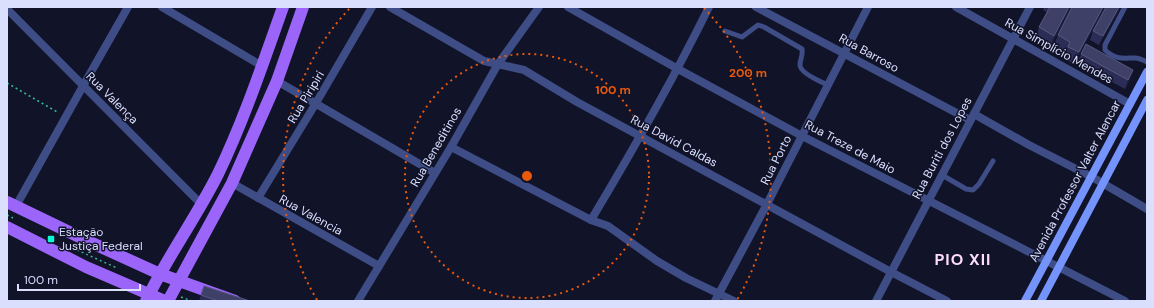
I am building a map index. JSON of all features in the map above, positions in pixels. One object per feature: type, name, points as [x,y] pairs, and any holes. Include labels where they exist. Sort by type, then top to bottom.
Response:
[{"type":"main road","points":[[148,298],[217,174],[238,127],[283,7]]},
{"type":"main road","points":[[168,301],[232,183],[277,81],[303,7]]},
{"type":"main road","name":"Avenida Professor Valter Alencar","points":[[1025,301],[1147,72]]},
{"type":"main road","name":"Avenida Professor Valter Alencar","points":[[1041,301],[1102,183],[1136,120],[1146,105]]},
{"type":"main road","points":[[1124,115],[1136,120]]},
{"type":"main road","points":[[12,204],[160,274],[235,301]]},
{"type":"main road","points":[[7,227],[148,298],[165,301]]},
{"type":"street","points":[[12,204],[66,116],[128,7]]},
{"type":"street","points":[[162,7],[262,66]]},
{"type":"street","name":"Rua Piripiri","points":[[258,198],[372,7]]},
{"type":"street","name":"Rua David Caldas","points":[[390,7],[484,61],[512,66],[524,70],[577,102],[946,301]]},
{"type":"street","name":"Rua Beneditinos","points":[[358,301],[451,147],[498,64],[539,7]]},
{"type":"street","name":"Rua Treze de Maio","points":[[568,7],[802,136],[1125,301]]},
{"type":"street","points":[[591,220],[641,136],[678,69],[709,7]]},
{"type":"street","name":"Rua Barroso","points":[[756,7],[844,53],[1092,177],[1147,209]]},
{"type":"street","name":"Rua Porto","points":[[717,297],[767,204],[868,7]]},
{"type":"street","name":"Rua Simplício Mendes","points":[[956,7],[1012,40],[1130,104]]},
{"type":"street","name":"Rua Buriti dos Lopes","points":[[876,301],[1030,7]]},
{"type":"street","name":"Rua Valença","points":[[7,9],[201,204]]},
{"type":"street","points":[[277,81],[435,173]]},
{"type":"street","points":[[451,147],[591,220],[608,226],[657,261],[717,297],[734,301]]},
{"type":"street","name":"Rua Valencia","points":[[232,183],[379,266]]},
{"type":"lane","points":[[1126,7],[1105,45],[1105,50],[1119,58],[1136,58],[1147,62]]},
{"type":"lane","points":[[725,31],[742,38],[752,28],[758,25],[764,27],[802,49],[803,56],[800,65],[801,69],[828,85]]},
{"type":"lane","points":[[942,175],[966,188],[973,190],[979,184],[994,161]]},
{"type":"path","points":[[7,83],[66,116]]},
{"type":"path","points":[[7,215],[19,221]]},
{"type":"path","points":[[73,248],[120,270]]},
{"type":"building","points":[[1050,7],[1069,7],[1054,36],[1039,27]]},
{"type":"building","points":[[1072,7],[1103,7],[1079,52],[1068,47],[1070,42],[1058,35]]},
{"type":"building","points":[[1106,7],[1119,7],[1103,36],[1093,31]]},
{"type":"building","points":[[1086,44],[1133,70],[1128,80],[1081,54]]},
{"type":"building","points":[[204,286],[250,301],[218,301],[201,295]]},
{"type":"place","name":"Estação Justiça Federal","points":[[51,239]]},
{"type":"district","name":"PIO XII","points":[[963,259]]}]
